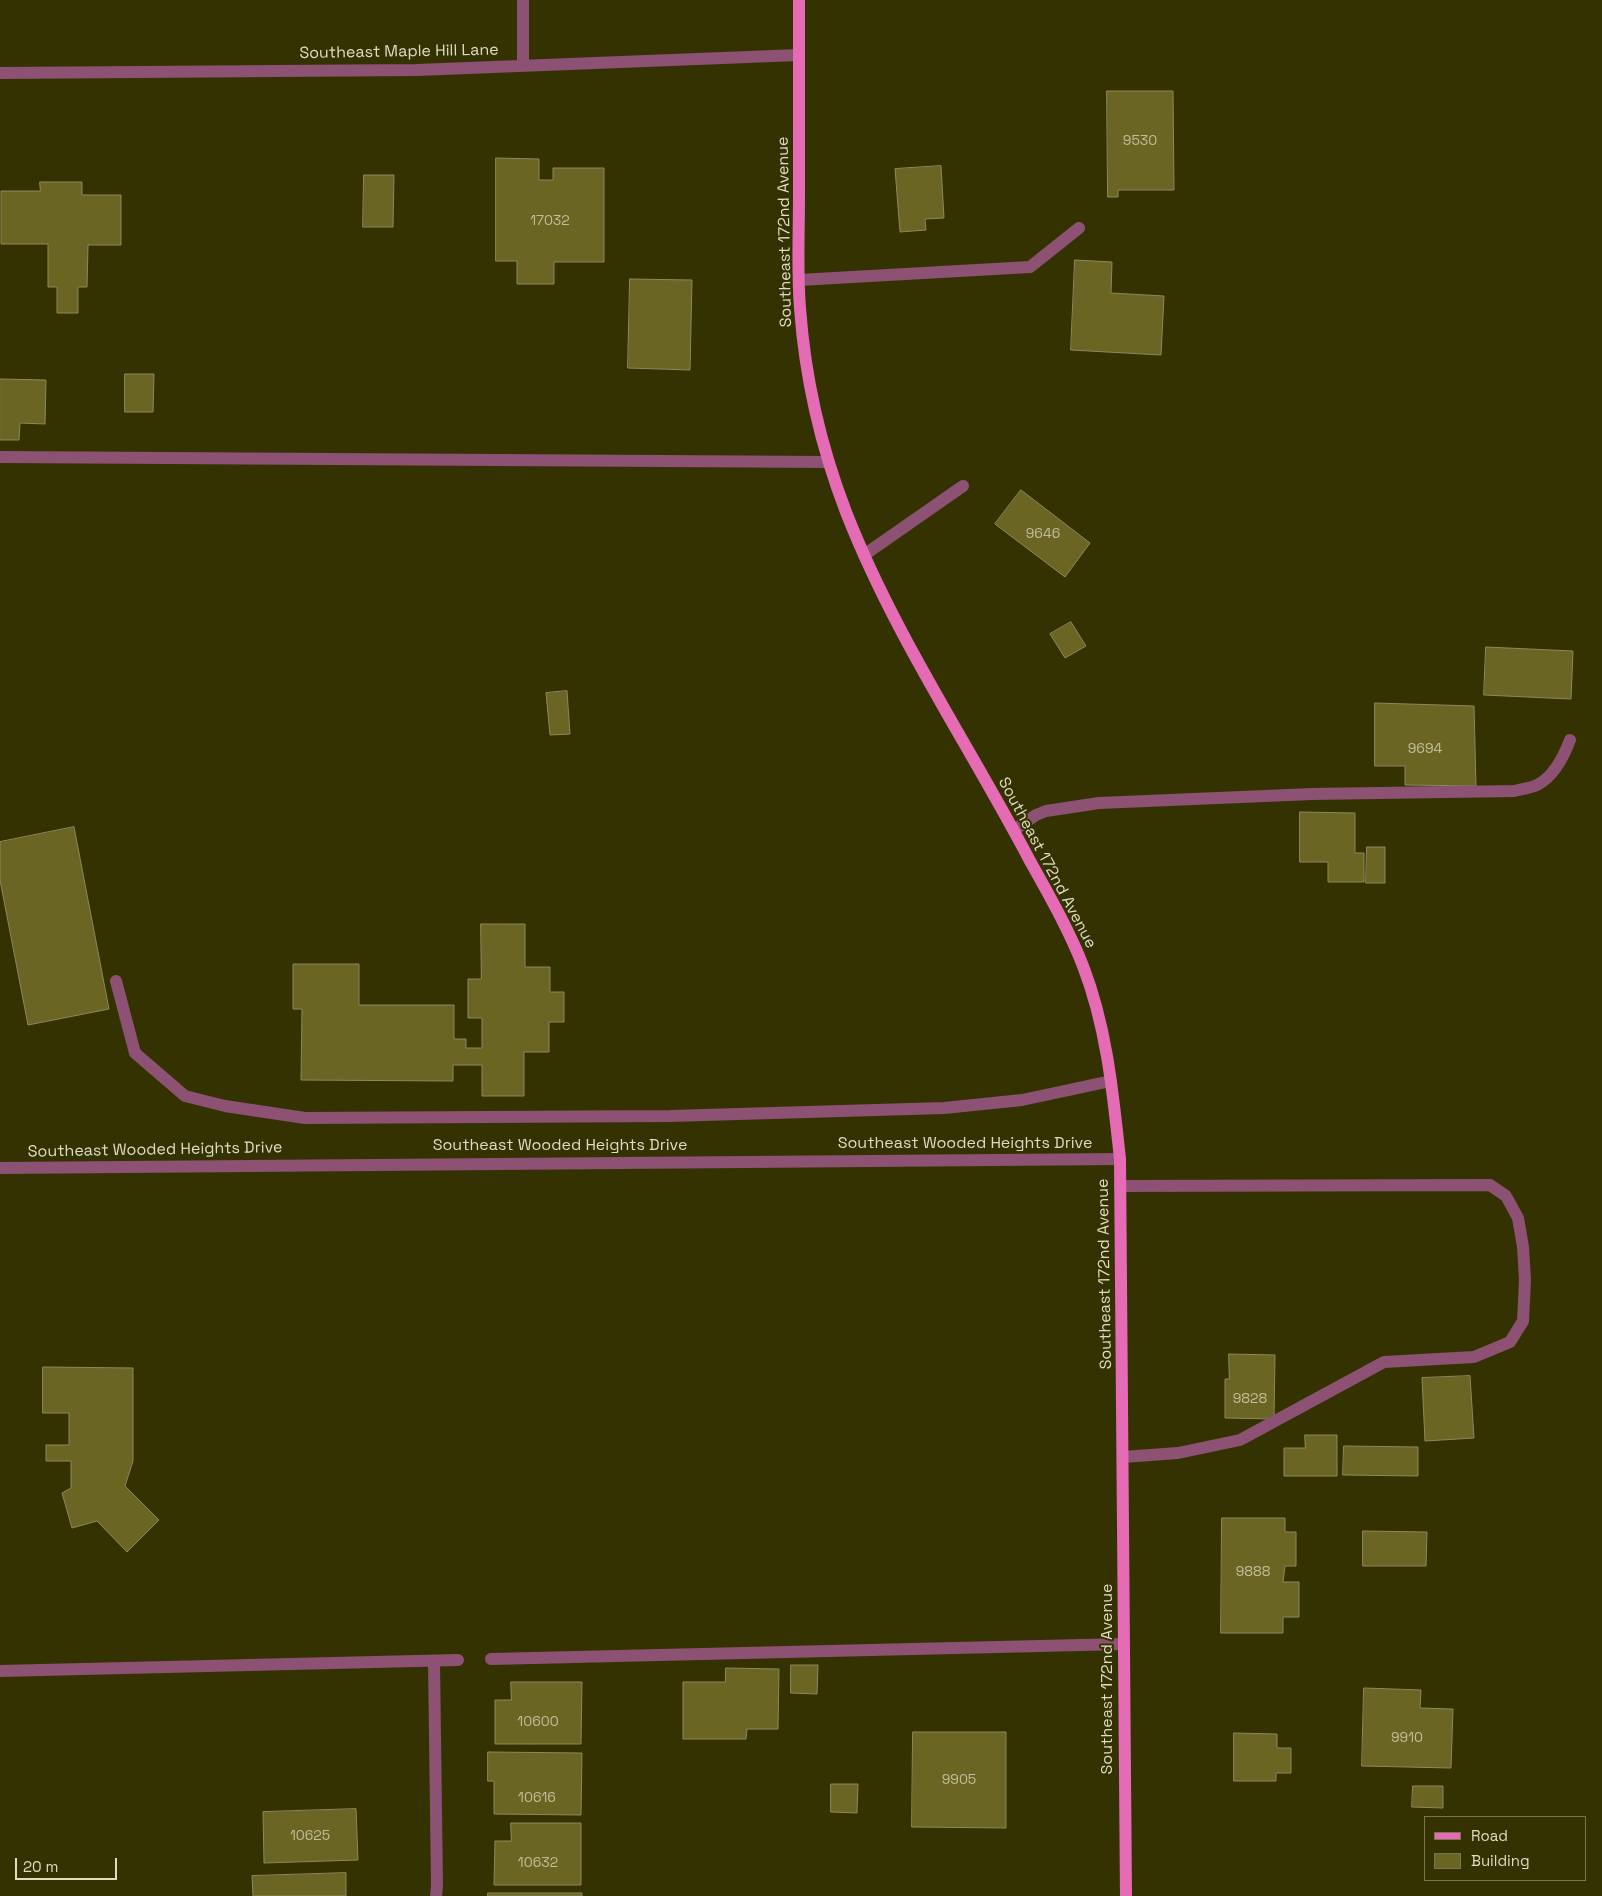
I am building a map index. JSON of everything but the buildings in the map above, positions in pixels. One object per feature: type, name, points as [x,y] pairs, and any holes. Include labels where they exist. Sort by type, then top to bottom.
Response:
[{"type":"main road","name":"Southeast 172nd Avenue","points":[[799,0],[800,308],[812,399],[829,462],[846,512],[864,555],[906,639],[1014,830],[1061,919],[1083,967],[1102,1029],[1111,1081],[1120,1159],[1126,1896]]},
{"type":"street","points":[[523,0],[523,66]]},
{"type":"street","name":"Southeast Maple Hill Lane","points":[[0,74],[417,70],[799,55]]},
{"type":"street","points":[[799,280],[1030,267],[1080,228]]},
{"type":"street","points":[[0,457],[829,462]]},
{"type":"street","points":[[864,555],[963,486]]},
{"type":"street","points":[[1014,830],[1036,815],[1046,811],[1099,803],[1302,794],[1514,791],[1538,784],[1551,773],[1564,755],[1570,740]]},
{"type":"street","points":[[116,982],[135,1054],[185,1096],[225,1106],[305,1118],[670,1116],[944,1108],[1022,1100],[1111,1081]]},
{"type":"street","name":"Southeast Wooded Heights Drive","points":[[0,1168],[1120,1159]]},
{"type":"street","points":[[1120,1186],[1490,1185],[1506,1196],[1518,1218],[1523,1247],[1525,1280],[1522,1321],[1510,1342],[1474,1357],[1384,1362],[1240,1440],[1178,1453],[1123,1457]]},
{"type":"street","points":[[491,1659],[1124,1644]]},
{"type":"street","points":[[0,1671],[458,1660]]},
{"type":"street","points":[[434,1661],[436,1896]]}]
